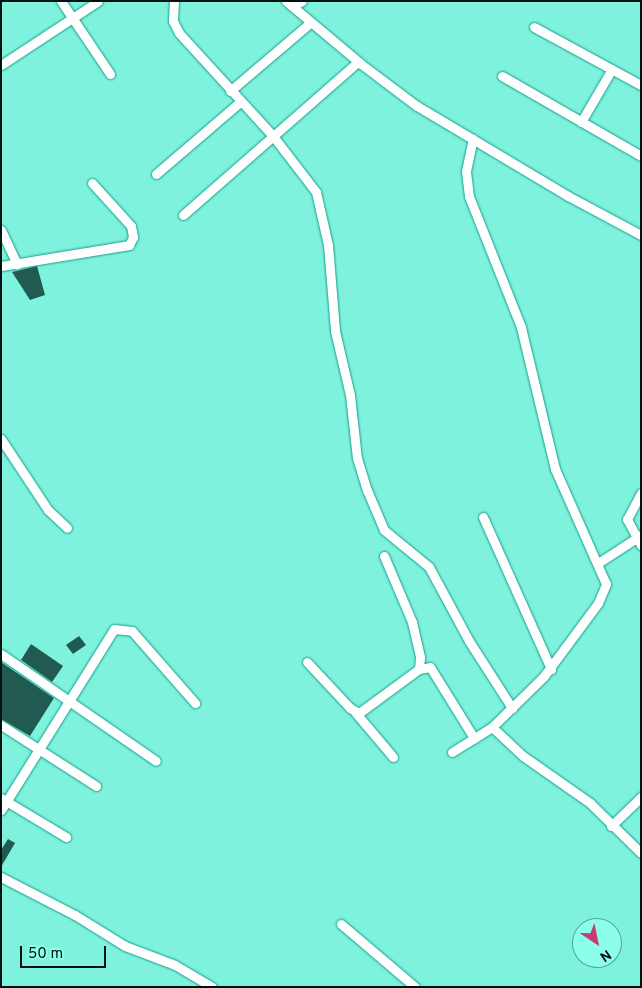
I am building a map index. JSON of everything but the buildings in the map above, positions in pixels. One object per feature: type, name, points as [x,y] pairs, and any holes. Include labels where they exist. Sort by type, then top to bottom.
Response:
[{"type":"street","points":[[61,1],[110,74]]},
{"type":"street","points":[[1,65],[98,1]]},
{"type":"street","points":[[174,1],[175,28],[230,91],[273,136],[316,192],[328,245],[333,318],[350,395],[356,450],[380,522],[392,537],[429,567],[469,641],[512,708]]},
{"type":"street","points":[[290,4],[302,1]]},
{"type":"street","points":[[290,4],[358,62],[417,106],[641,235]]},
{"type":"street","points":[[230,91],[311,22]]},
{"type":"street","points":[[534,27],[641,85]]},
{"type":"street","points":[[183,215],[358,62]]},
{"type":"street","points":[[581,122],[612,69]]},
{"type":"street","points":[[502,76],[641,156]]},
{"type":"street","points":[[156,174],[240,102]]},
{"type":"street","points":[[452,752],[492,727],[551,669],[605,590],[605,578],[554,469],[521,327],[469,196],[466,171],[473,139]]},
{"type":"street","points":[[1,266],[130,245],[133,236],[131,226],[92,183]]},
{"type":"street","points":[[1,230],[17,264]]},
{"type":"street","points":[[1,439],[48,510],[67,528]]},
{"type":"street","points":[[598,563],[639,539],[627,519],[641,493]]},
{"type":"street","points":[[483,517],[551,669]]},
{"type":"street","points":[[384,556],[412,622],[420,657],[418,669]]},
{"type":"street","points":[[1,810],[4,800],[37,751],[108,635],[119,627],[132,631],[195,703]]},
{"type":"street","points":[[1,654],[156,761]]},
{"type":"street","points":[[307,662],[355,712],[392,757]]},
{"type":"street","points":[[355,712],[365,711],[418,669],[430,667],[435,671],[474,738]]},
{"type":"street","points":[[1,725],[37,751],[96,786]]},
{"type":"street","points":[[492,727],[523,756],[590,803],[626,842],[639,852]]},
{"type":"street","points":[[611,826],[641,798]]},
{"type":"street","points":[[4,800],[66,837]]},
{"type":"street","points":[[1,877],[75,915],[125,946],[175,965],[212,987]]},
{"type":"street","points":[[341,924],[415,987]]}]
